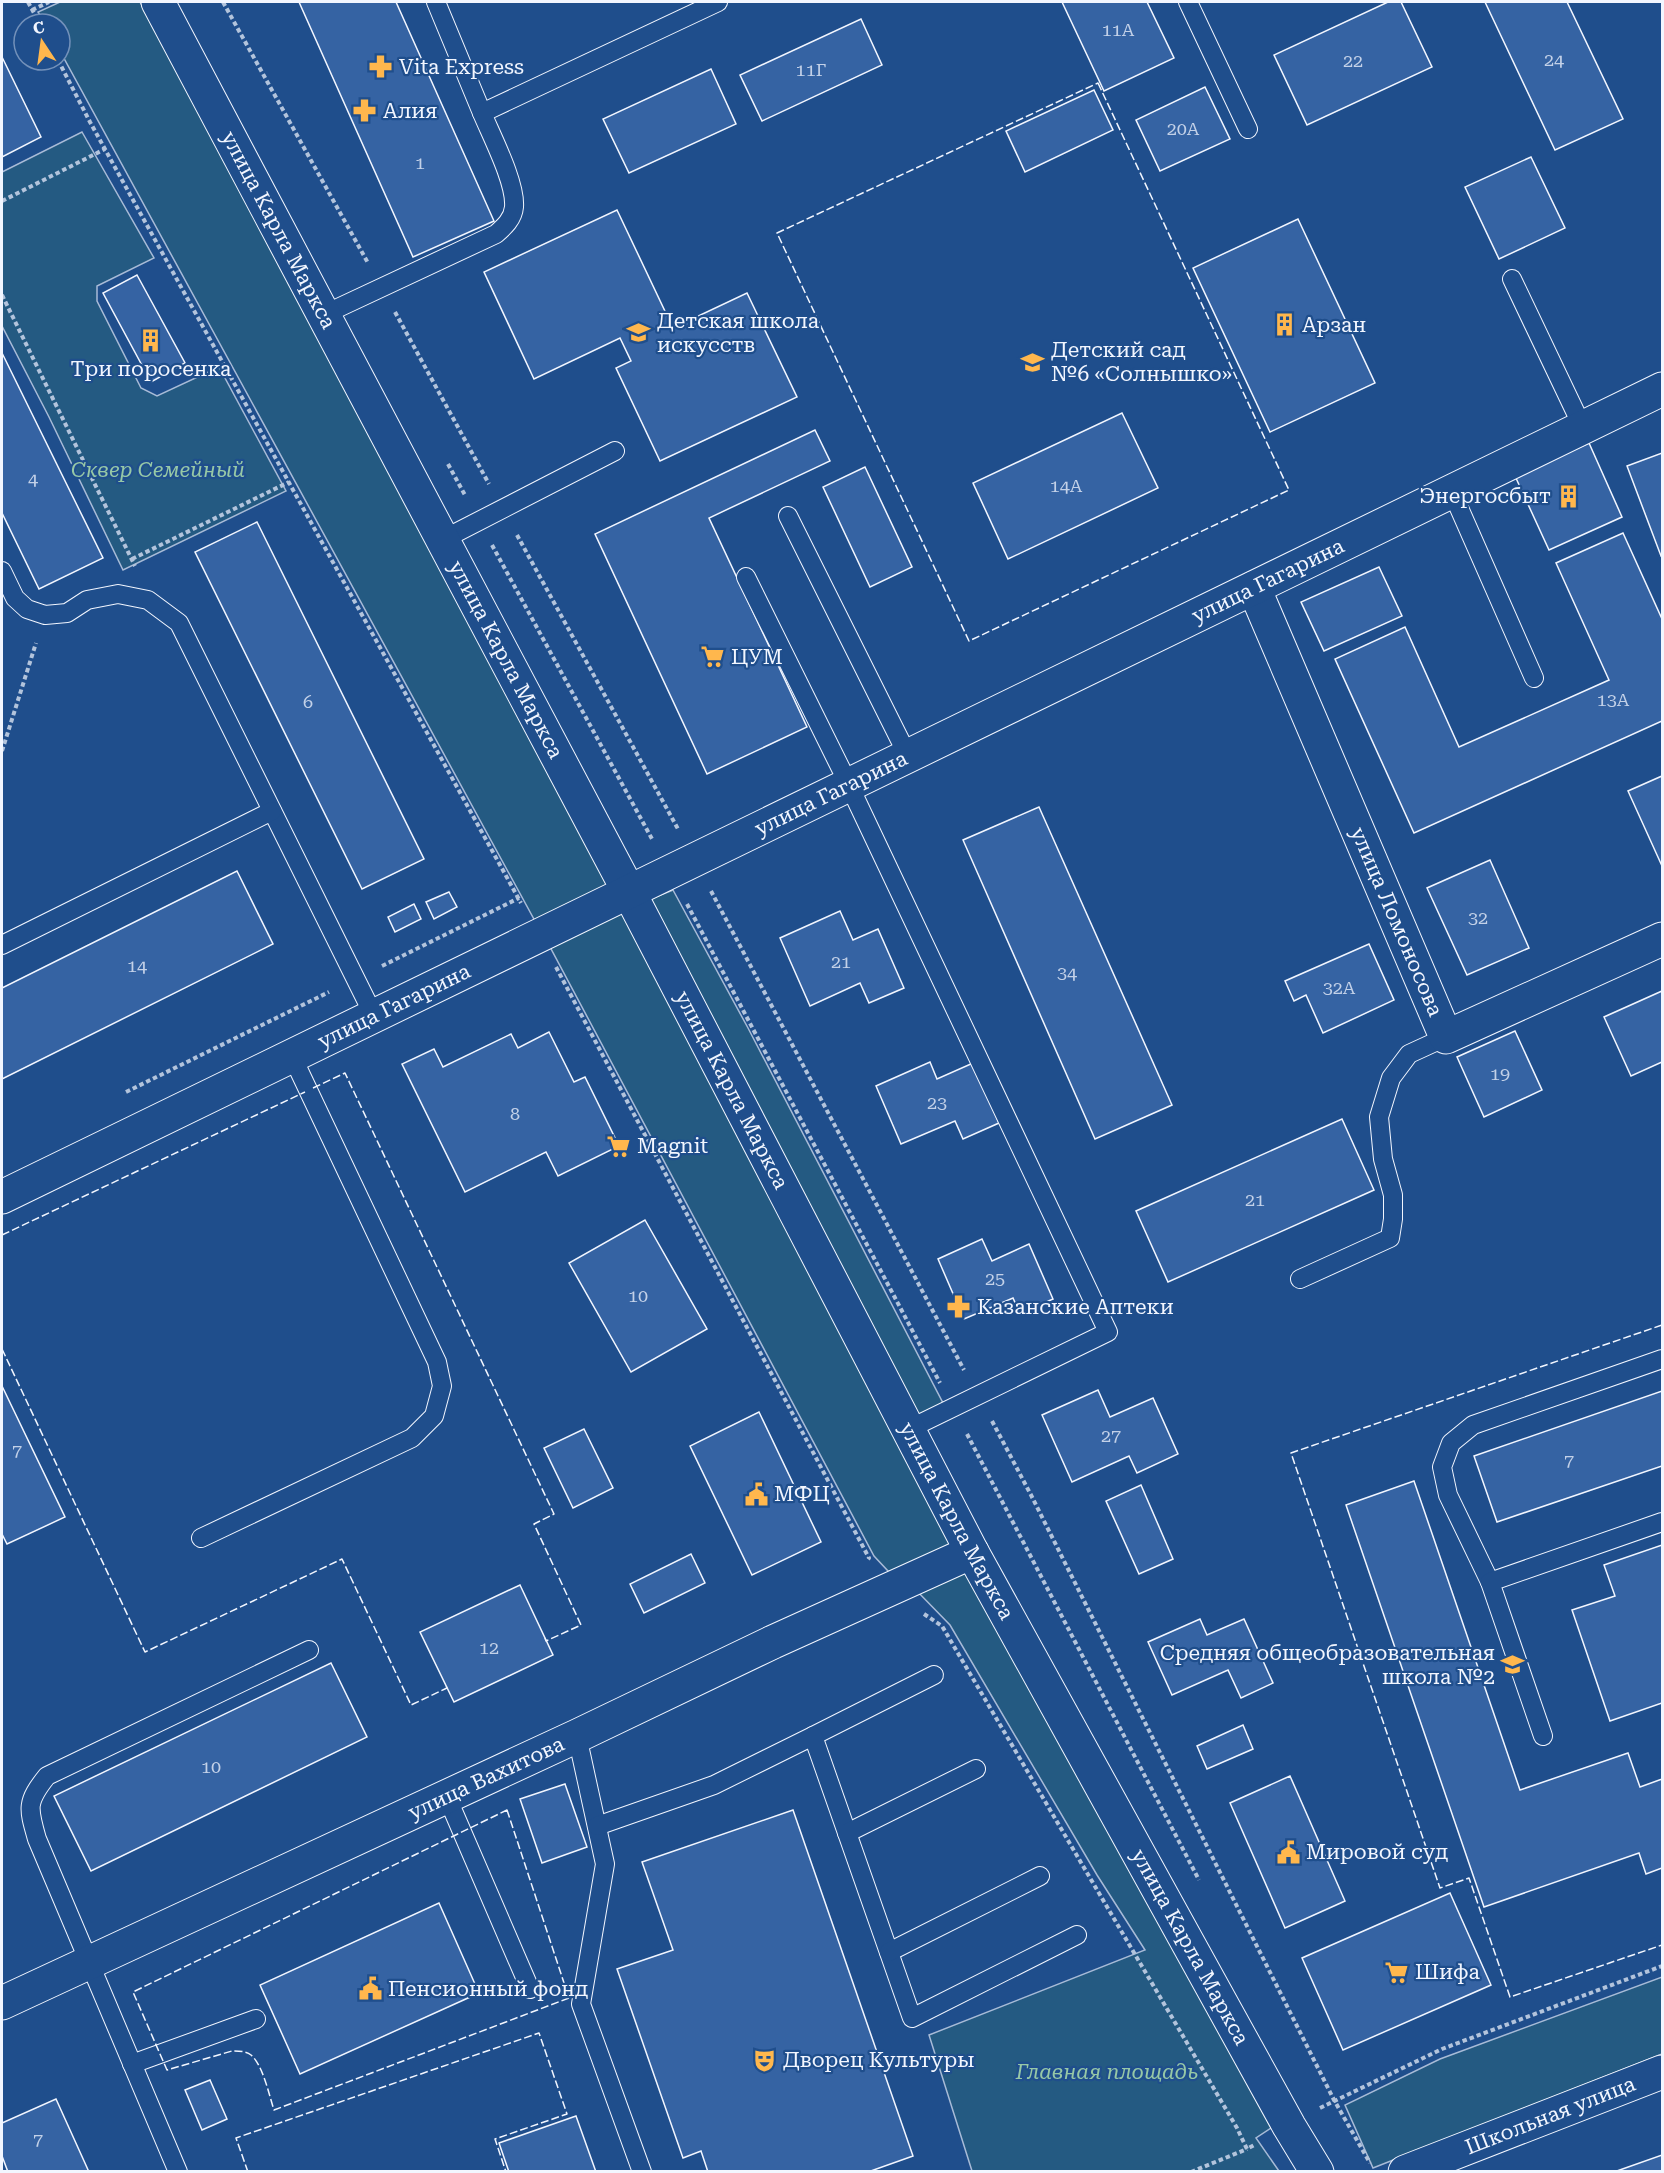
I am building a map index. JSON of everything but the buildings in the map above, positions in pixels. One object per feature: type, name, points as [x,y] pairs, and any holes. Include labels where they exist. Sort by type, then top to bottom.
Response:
[{"type":"street","name":"улица Карла Маркса","points":[[158,2],[629,892],[972,1552],[1283,2115],[1317,2172]]},
{"type":"street","name":"улица Гагарина","points":[[2,1197],[1662,389]]},
{"type":"street","name":"улица Ломоносова","points":[[1254,588],[1446,1037],[1662,939]]},
{"type":"street","name":"улица Вахитова","points":[[2,2003],[447,1797],[773,1642],[972,1552]]},
{"type":"street","name":"Школьная улица","points":[[1389,2170],[1662,2072]]},
{"type":"lane","points":[[323,315],[496,234],[508,224],[514,208],[513,187],[436,2]]},
{"type":"lane","points":[[482,113],[718,2]]},
{"type":"lane","points":[[1188,2],[1248,129]]},
{"type":"lane","points":[[1512,279],[1583,428]]},
{"type":"lane","points":[[442,540],[615,451]]},
{"type":"lane","points":[[1452,492],[1534,678]]},
{"type":"lane","points":[[788,516],[908,756]]},
{"type":"lane","points":[[2,571],[15,598],[27,609],[45,615],[67,614],[87,600],[118,594],[148,600],[179,623],[374,1016]]},
{"type":"lane","points":[[746,577],[849,785],[1108,1332],[909,1430]]},
{"type":"lane","points":[[2,945],[272,811]]},
{"type":"lane","points":[[1300,1279],[1390,1238],[1393,1195],[1383,1160],[1379,1117],[1391,1078],[1409,1054],[1446,1037]]},
{"type":"lane","points":[[201,1538],[412,1438],[434,1416],[442,1386],[437,1362],[292,1056]]},
{"type":"lane","points":[[1543,1736],[1490,1581],[1448,1495],[1442,1467],[1451,1443],[1473,1425],[1662,1359]]},
{"type":"lane","points":[[1490,1581],[1662,1522]]},
{"type":"lane","points":[[178,2172],[37,1839],[29,1812],[34,1793],[47,1776],[309,1650]]},
{"type":"lane","points":[[597,1826],[714,1785],[934,1676]]},
{"type":"lane","points":[[577,1736],[605,1864],[581,2004],[642,2172]]},
{"type":"lane","points":[[813,1736],[912,2018],[1077,1935]]},
{"type":"lane","points":[[847,1833],[976,1769]]},
{"type":"lane","points":[[447,1797],[530,1989]]},
{"type":"lane","points":[[889,1952],[1040,1876]]},
{"type":"lane","points":[[132,2064],[256,2019]]},
{"type":"path","points":[[28,2],[32,10],[49,2]]},
{"type":"path","points":[[223,2],[503,509],[953,1408],[1200,1881]]},
{"type":"path","points":[[64,72],[539,935],[870,1558],[859,1563]]},
{"type":"path","points":[[2,201],[105,148]]},
{"type":"path","points":[[2,295],[132,558],[148,600]]},
{"type":"path","points":[[446,461],[479,522],[682,866],[978,1396],[1036,1506],[1334,2100],[1389,2170]]},
{"type":"path","points":[[132,558],[289,482]]},
{"type":"path","points":[[2,751],[45,615]]},
{"type":"path","points":[[119,1095],[519,898]]},
{"type":"path","points":[[1191,2172],[1247,2149]]},
{"type":"green space","points":[[60,2],[140,2],[160,35],[609,884],[535,921],[71,72],[72,12],[38,12]]},
{"type":"green space","name":"Сквер Семейный","points":[[82,132],[154,258],[97,286],[97,301],[141,388],[157,396],[219,367],[286,491],[123,570],[2,326],[2,172]]},
{"type":"green space","points":[[673,890],[748,1028],[943,1403],[911,1420],[643,902]]},
{"type":"green space","points":[[622,907],[959,1542],[889,1572],[874,1556],[549,945]]},
{"type":"green space","name":"Главная площадь","points":[[969,1561],[1280,2122],[1256,2138],[1279,2171],[972,2171],[929,2035],[1145,1950],[1097,1875],[950,1625],[914,1588]]},
{"type":"green space","points":[[1662,1977],[1662,2054],[1373,2168],[1345,2105],[1440,2059]]},
{"type":"fence","points":[[1098,83],[1289,490],[969,641],[777,233],[1098,83]]},
{"type":"fence","points":[[313,1088],[345,1073],[554,1514],[534,1524],[581,1625],[546,1641],[545,1638]]},
{"type":"fence","points":[[2,1235],[305,1092]]},
{"type":"fence","points":[[1662,1325],[1291,1453],[1440,1888],[1469,1878],[1510,1997],[1662,1945]]},
{"type":"fence","points":[[2,1349],[145,1652],[342,1559],[411,1705],[447,1688],[446,1686]]},
{"type":"fence","points":[[507,1810],[569,1998],[274,2110],[259,2066],[247,2053],[232,2051],[167,2070],[133,1992],[507,1810]]},
{"type":"fence","points":[[248,2172],[236,2138],[539,2033],[567,2114],[495,2139],[506,2172]]},
{"type":"place","name":"Vita Express","points":[[381,67]]},
{"type":"place","name":"Алия","points":[[365,111]]},
{"type":"place","name":"Арзан","points":[[1284,325]]},
{"type":"place","name":"Детская школа искусств","points":[[639,333]]},
{"type":"place","name":"Три поросенка","points":[[151,341]]},
{"type":"place","name":"Детский сад №6 «Солнышко»","points":[[1033,362]]},
{"type":"place","name":"Энергосбыт","points":[[1569,496]]},
{"type":"place","name":"ЦУМ","points":[[713,657]]},
{"type":"place","name":"Magnit","points":[[619,1146]]},
{"type":"place","name":"Казанские Аптеки","points":[[959,1307]]},
{"type":"place","name":"МФЦ","points":[[756,1494]]},
{"type":"place","name":"Средняя общеобразовательная школа №2","points":[[1513,1665]]},
{"type":"place","name":"Мировой суд","points":[[1288,1852]]},
{"type":"place","name":"Шифа","points":[[1397,1972]]},
{"type":"place","name":"Пенсионный фонд","points":[[370,1989]]},
{"type":"place","name":"Дворец Культуры","points":[[765,2060]]}]
